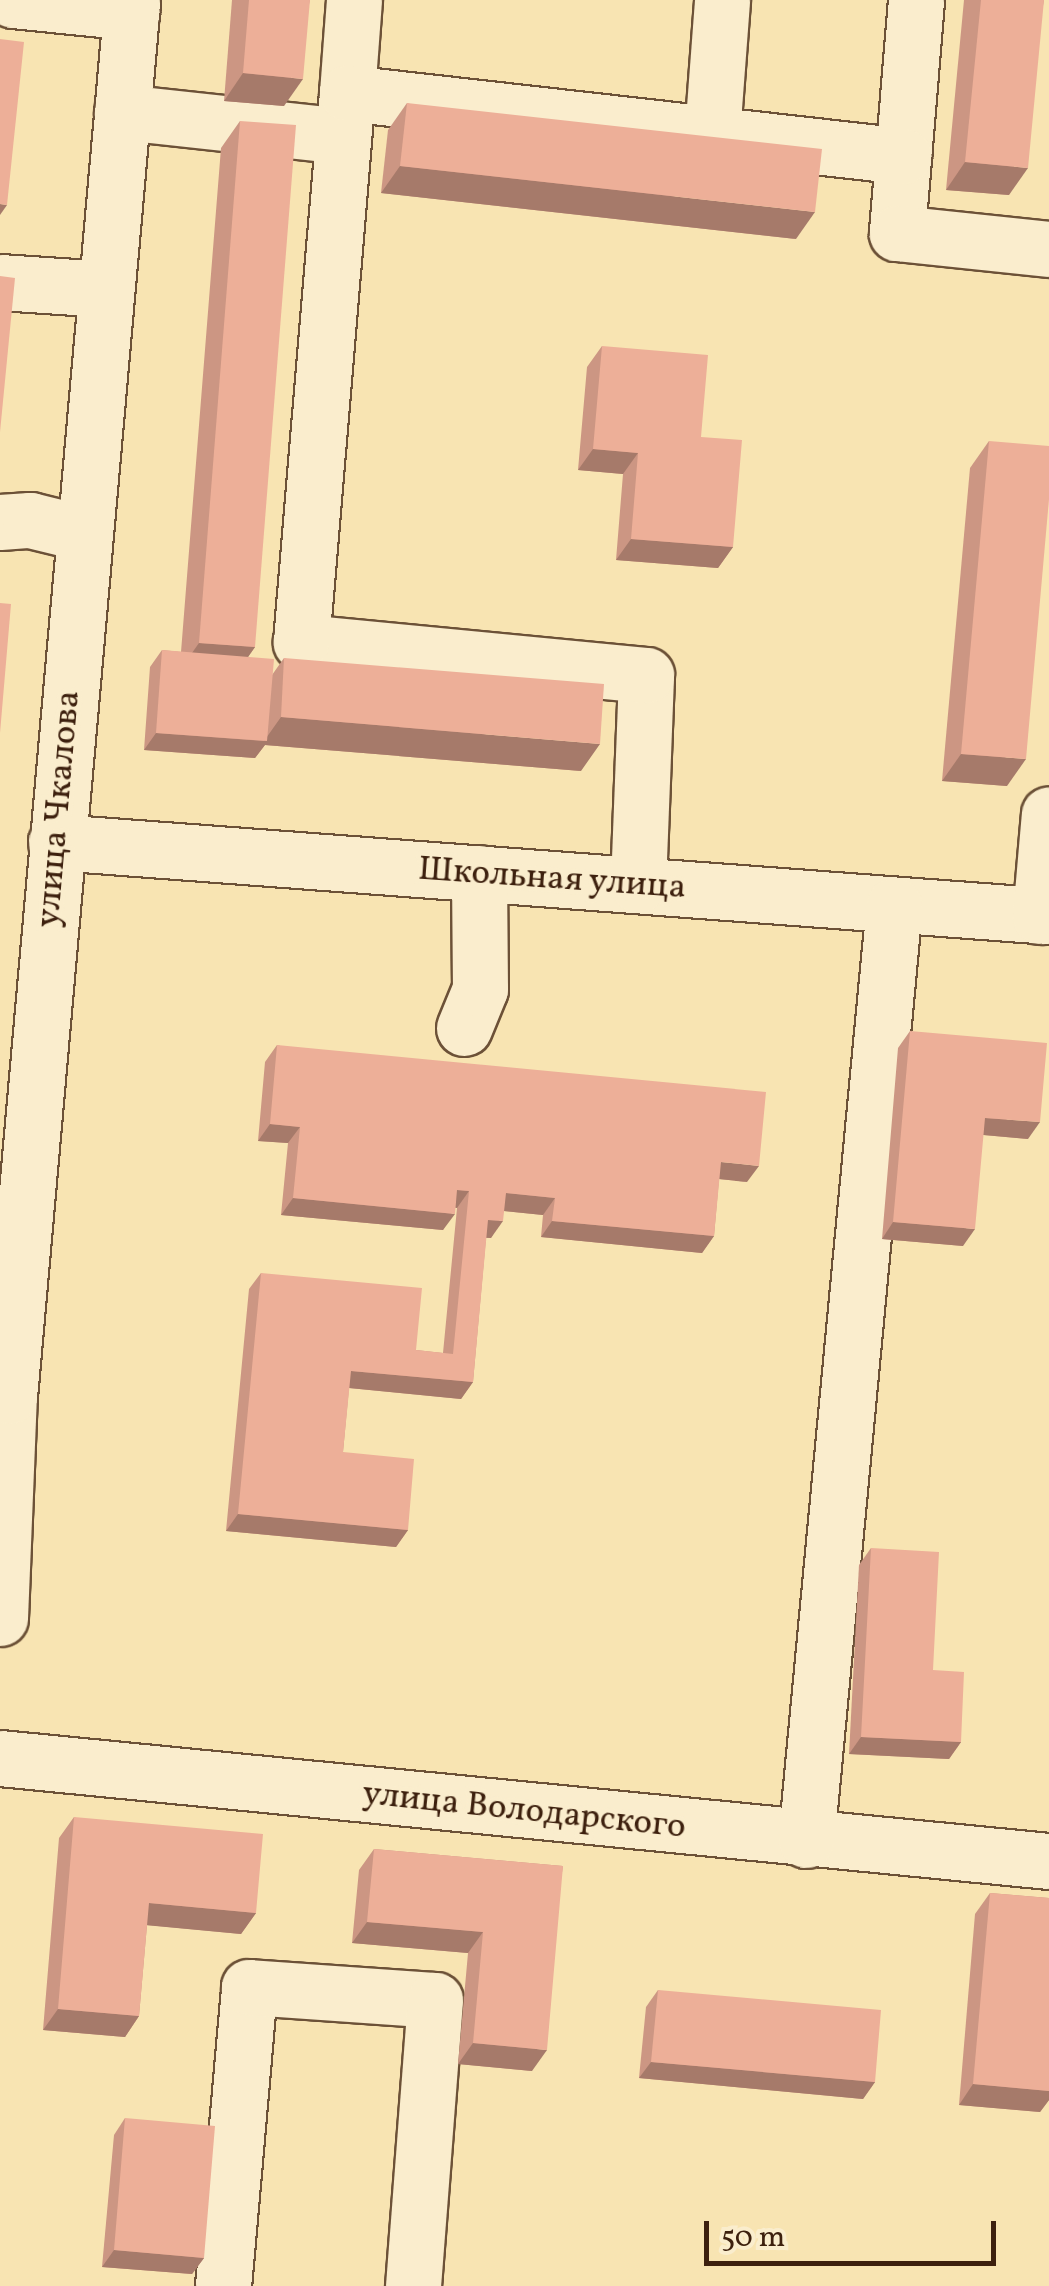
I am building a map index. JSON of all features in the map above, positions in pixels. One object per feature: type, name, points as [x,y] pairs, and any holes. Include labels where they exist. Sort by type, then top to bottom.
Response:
[{"type":"street","points":[[13,0],[132,6]]},
{"type":"street","points":[[354,0],[301,642],[646,675],[638,885]]},
{"type":"street","points":[[712,134],[722,0]]},
{"type":"street","points":[[916,0],[897,233],[1049,248]]},
{"type":"street","name":"улица Чкалова","points":[[0,1618],[4,1396],[132,6]]},
{"type":"street","points":[[122,112],[345,115],[712,134],[903,156]]},
{"type":"street","points":[[0,282],[106,290]]},
{"type":"street","points":[[0,522],[30,520],[82,533]]},
{"type":"street","points":[[1044,916],[1049,814]]},
{"type":"street","name":"Школьная улица","points":[[56,842],[1044,916]]},
{"type":"street","points":[[464,1028],[480,989],[479,873]]},
{"type":"street","points":[[806,1840],[894,904]]},
{"type":"street","name":"улица Володарского","points":[[0,1758],[1049,1861]]},
{"type":"street","points":[[223,2286],[249,1987],[435,2000],[413,2286]]},
{"type":"building","points":[[249,0],[310,0],[303,79],[243,73]]},
{"type":"building","points":[[981,0],[1044,0],[1028,168],[965,162]]},
{"type":"building","points":[[0,39],[24,42],[7,205],[0,204]]},
{"type":"building","points":[[407,103],[822,149],[815,212],[400,166]]},
{"type":"building","points":[[240,121],[296,125],[255,647],[199,643]]},
{"type":"building","points":[[0,276],[15,278],[0,432]]},
{"type":"building","points":[[602,346],[708,355],[701,437],[742,440],[733,547],[631,539],[638,453],[593,449]]},
{"type":"building","points":[[989,441],[1049,446],[1049,499],[1026,759],[961,754]]},
{"type":"building","points":[[0,603],[11,604],[0,733]]},
{"type":"building","points":[[162,650],[274,659],[267,741],[156,733]]},
{"type":"building","points":[[284,658],[604,684],[600,744],[281,717]]},
{"type":"building","points":[[910,1031],[1047,1043],[1040,1122],[985,1118],[975,1229],[893,1222]]},
{"type":"building","points":[[277,1045],[766,1092],[759,1166],[721,1162],[714,1236],[552,1221],[555,1198],[506,1193],[503,1221],[488,1220],[473,1382],[351,1371],[343,1452],[414,1459],[408,1530],[238,1514],[261,1273],[422,1288],[416,1350],[453,1354],[469,1191],[457,1190],[455,1214],[293,1198],[300,1127],[270,1124]]},
{"type":"building","points":[[871,1548],[939,1552],[933,1670],[964,1672],[961,1742],[861,1737]]},
{"type":"building","points":[[74,1817],[263,1834],[256,1913],[149,1903],[139,2016],[58,2009]]},
{"type":"building","points":[[374,1849],[563,1866],[547,2050],[473,2043],[483,1932],[367,1922]]},
{"type":"building","points":[[990,1893],[1049,1898],[1049,2091],[973,2084]]},
{"type":"building","points":[[658,1990],[881,2010],[875,2082],[651,2062]]},
{"type":"building","points":[[125,2118],[215,2126],[204,2258],[114,2250]]}]
